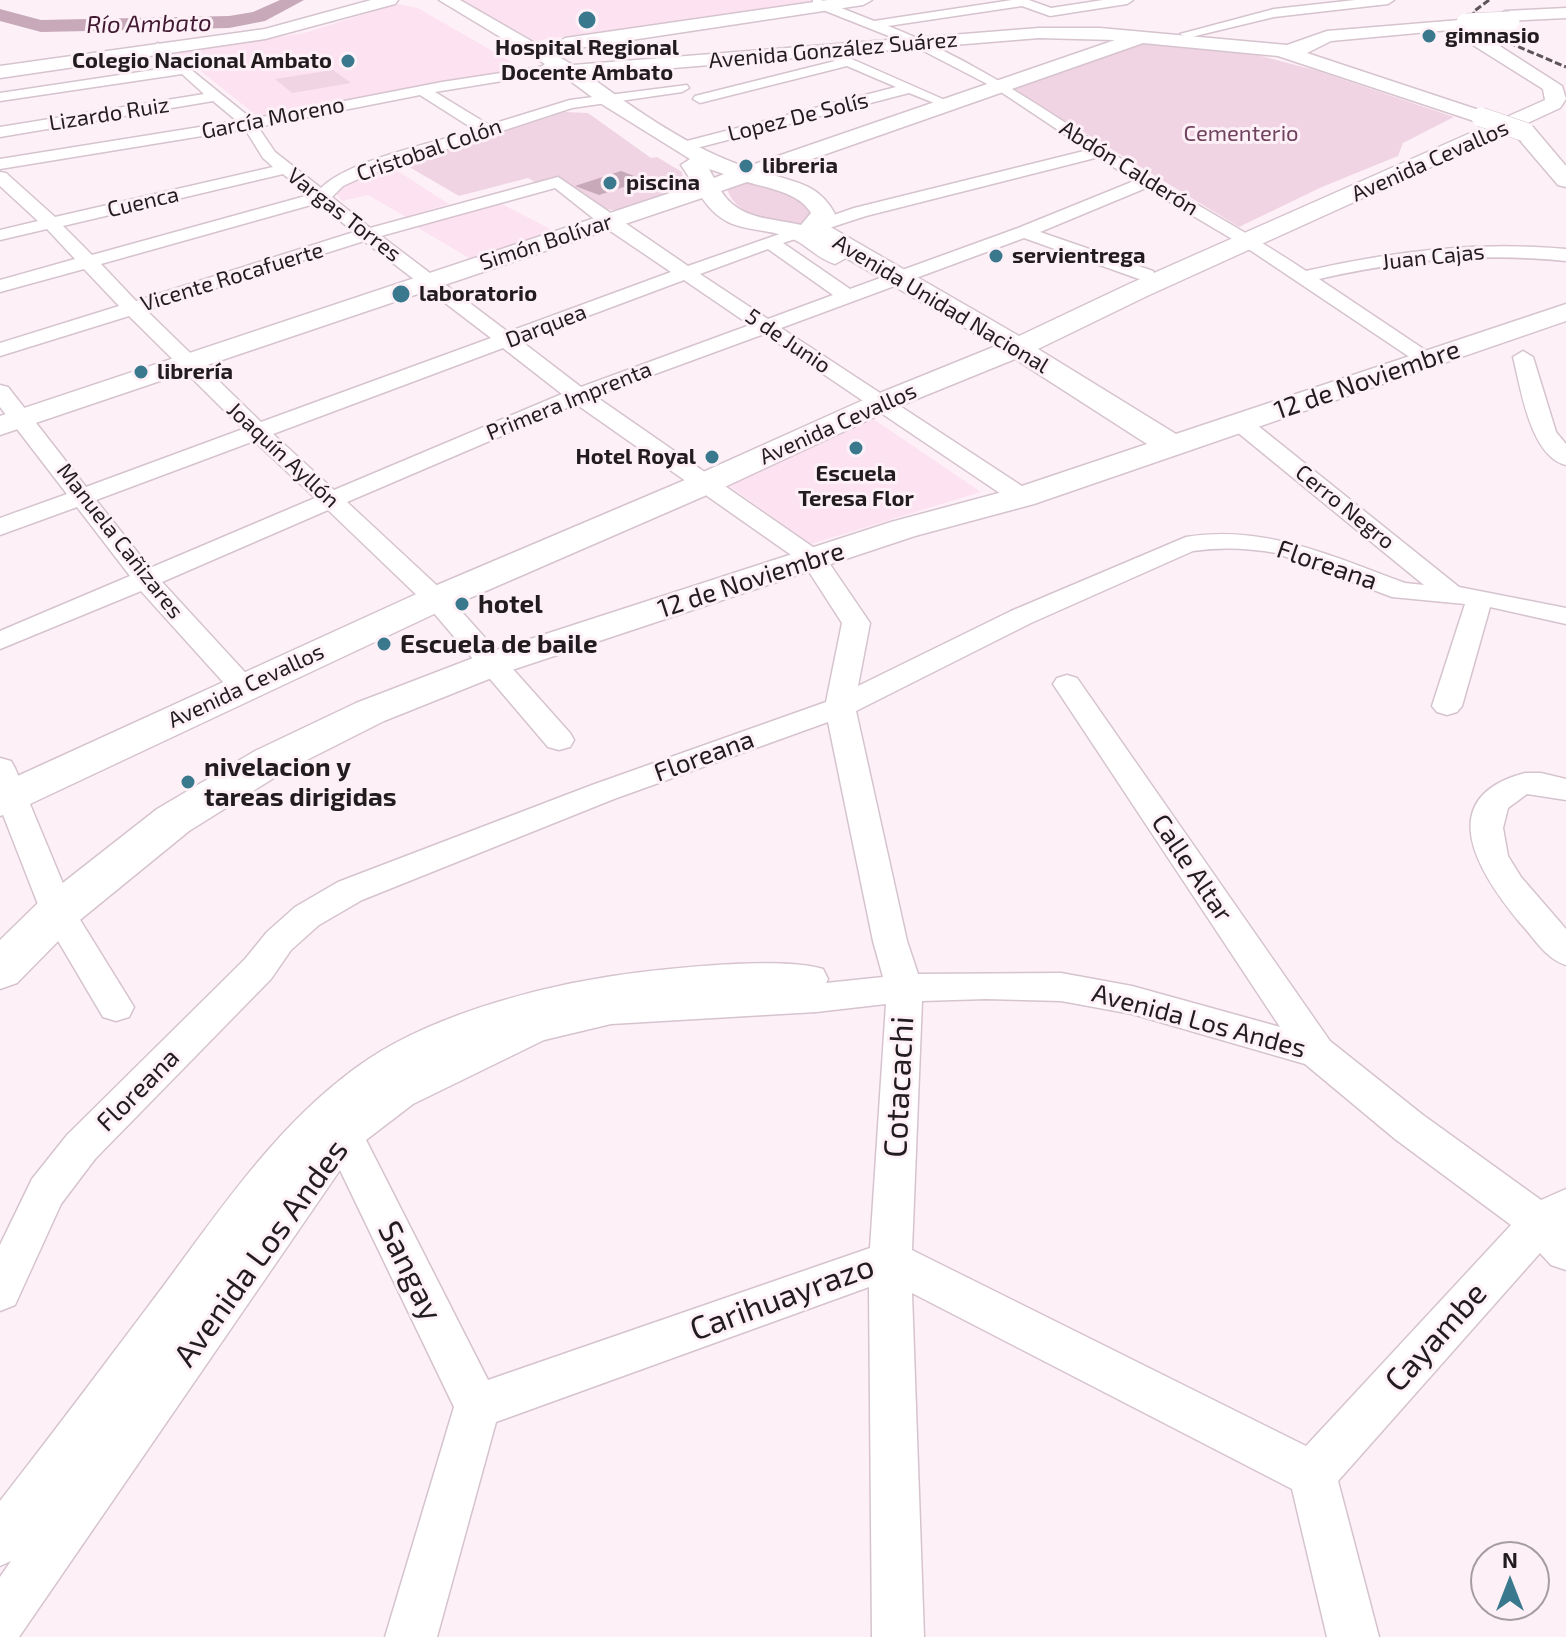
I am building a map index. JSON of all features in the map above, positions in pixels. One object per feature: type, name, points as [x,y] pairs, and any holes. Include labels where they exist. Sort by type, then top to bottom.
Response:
[{"type":"main road","points":[[162,48],[308,19],[372,0]]},
{"type":"main road","points":[[0,70],[294,28],[389,0]]},
{"type":"main road","points":[[519,49],[863,0]]},
{"type":"main road","name":"Avenida Unidad Nacional","points":[[441,2],[560,70],[697,168],[717,203],[742,221],[804,229],[1161,449]]},
{"type":"main road","points":[[1273,44],[1461,26],[1507,18],[1556,18]]},
{"type":"main road","points":[[1302,48],[1327,36],[1461,26]]},
{"type":"main road","name":"Avenida Cevallos","points":[[4,789],[876,400],[1138,290],[1541,102],[1542,91],[1537,86],[1461,26]]},
{"type":"main road","name":"Avenida González Suárez","points":[[560,70],[1039,33],[1141,35],[1273,44],[1536,134],[1566,156]]},
{"type":"main road","name":"Avenida González Suárez","points":[[1141,35],[1187,34],[1302,48],[1315,58],[1360,75]]},
{"type":"main road","name":"Simón Bolívar","points":[[12,422],[609,222],[1141,35]]},
{"type":"main road","name":"Avenida González Suárez","points":[[560,70],[820,49]]},
{"type":"main road","name":"Avenida Cevallos","points":[[1001,348],[1146,275],[1244,239],[1544,110],[1561,99],[1552,86],[1518,69]]},
{"type":"main road","name":"Avenida Unidad Nacional","points":[[598,100],[712,163],[799,191],[816,201],[823,214],[804,229]]},
{"type":"main road","points":[[1422,156],[1416,145],[1445,128],[1483,114]]},
{"type":"main road","points":[[1536,134],[1566,180]]},
{"type":"main road","name":"12 de Noviembre","points":[[0,970],[58,912],[173,820],[270,761],[370,712],[495,663],[903,529],[1022,497],[1566,312]]},
{"type":"street","points":[[871,25],[1021,1],[1050,12],[1127,0]]},
{"type":"street","points":[[1187,34],[1274,13],[1388,0]]},
{"type":"street","name":"Abdón Calderón","points":[[825,3],[913,41],[1000,85],[1147,182],[1244,239],[1427,360]]},
{"type":"street","points":[[943,15],[976,27]]},
{"type":"street","name":"Vargas Torres","points":[[162,48],[183,70],[249,124],[262,156],[285,169],[578,395],[814,559]]},
{"type":"street","points":[[820,49],[947,104]]},
{"type":"street","points":[[700,99],[847,62]]},
{"type":"street","points":[[642,65],[745,130]]},
{"type":"street","points":[[0,97],[183,70]]},
{"type":"street","name":"García Moreno","points":[[0,164],[249,124],[422,90],[560,70]]},
{"type":"street","name":"Cristobal Colón","points":[[0,286],[322,197],[337,182],[359,172],[486,130],[598,100],[682,88]]},
{"type":"street","name":"Lopez De Solís","points":[[685,146],[911,88]]},
{"type":"street","points":[[422,90],[486,130]]},
{"type":"street","name":"Lizardo Ruiz","points":[[0,132],[217,96]]},
{"type":"street","name":"Darquea","points":[[0,527],[804,229],[1101,152]]},
{"type":"street","name":"Cuenca","points":[[0,235],[51,223],[112,202],[285,169]]},
{"type":"street","name":"Joaquín Ayllón","points":[[0,177],[51,223],[185,363],[433,596],[495,663],[559,740]]},
{"type":"street","name":"5 de Junio","points":[[558,182],[609,222],[1022,497]]},
{"type":"street","name":"Vicente Rocafuerte","points":[[0,350],[367,234],[558,182]]},
{"type":"street","name":"Primera Imprenta","points":[[0,641],[578,395],[888,283],[1147,182]]},
{"type":"street","points":[[1024,232],[1146,275]]},
{"type":"street","points":[[771,243],[848,297]]},
{"type":"street","name":"Juan Cajas","points":[[1301,278],[1421,255],[1515,250],[1566,255]]},
{"type":"street","points":[[1523,357],[1535,408],[1545,434],[1566,458]]},
{"type":"street","name":"Manuela Cañizares","points":[[0,392],[12,422],[83,495],[146,580],[240,684]]},
{"type":"street","points":[[1535,408],[1566,409]]},
{"type":"street","name":"Cerro Negro","points":[[1239,422],[1465,595]]},
{"type":"street","name":"Floreana","points":[[0,1291],[46,1192],[81,1147],[307,916],[350,891],[573,804],[840,707],[1021,617],[1186,545],[1209,541],[1258,542],[1283,547],[1401,591],[1436,596],[1465,595],[1566,616]]},
{"type":"street","name":"Cotacachi","points":[[814,559],[857,628],[840,707],[890,941],[905,988],[890,1260],[898,1637]]},
{"type":"street","points":[[1447,706],[1465,595]]},
{"type":"street","name":"Calle Altar","points":[[1067,684],[1317,1052]]},
{"type":"street","points":[[1566,790],[1541,782],[1513,786],[1495,800],[1486,826],[1494,863],[1566,952]]},
{"type":"street","points":[[4,789],[58,912],[116,1007]]},
{"type":"street","name":"Avenida Los Andes","points":[[0,1541],[271,1173],[325,1116],[380,1071],[464,1027],[545,1002],[613,988],[678,981],[766,979],[834,980],[905,988]]},
{"type":"street","name":"Avenida Los Andes","points":[[0,1620],[343,1135],[399,1093],[536,1027],[611,1010],[816,998],[905,988],[986,985],[1061,987],[1189,1014],[1317,1052],[1409,1127],[1557,1227]]},
{"type":"street","name":"Sangay","points":[[343,1135],[477,1406]]},
{"type":"street","name":"Cayambe","points":[[1312,1474],[1557,1227]]},
{"type":"street","name":"Carihuayrazo","points":[[477,1406],[890,1260],[1312,1474]]},
{"type":"street","points":[[411,1637],[477,1406]]},
{"type":"street","points":[[1312,1474],[1353,1637]]},
{"type":"shaded area","name":"Hospital Regional Docente Ambato","points":[[461,0],[818,0],[535,41]]},
{"type":"shaded area","name":"Colegio Nacional Ambato","points":[[397,4],[418,8],[522,68],[258,117],[178,53],[304,33]]},
{"type":"shaded area","points":[[393,168],[449,204],[406,217],[368,195],[342,201],[335,192],[342,185]]},
{"type":"shaded area","name":"piscina","points":[[621,171],[645,180],[599,195],[575,186]]},
{"type":"shaded area","points":[[492,199],[562,235],[479,264],[410,223]]},
{"type":"shaded area","name":"Escuela Teresa Flor","points":[[866,414],[981,492],[811,544],[725,483]]},
{"type":"green space","name":"Cementerio","points":[[1163,43],[1250,53],[1318,71],[1454,117],[1403,143],[1398,156],[1322,187],[1239,227],[1016,91],[1013,85],[1132,45]]},
{"type":"green space","points":[[333,70],[351,83],[292,93],[275,79]]},
{"type":"green space","points":[[565,112],[588,113],[651,158],[657,157],[682,172],[684,183],[681,188],[615,210],[590,208],[552,185],[543,187],[528,178],[459,196],[404,164]]},
{"type":"green space","points":[[753,179],[767,180],[824,212],[796,228],[776,226],[754,218],[737,204],[727,188]]},
{"type":"waterway","name":"Río Ambato","points":[[0,15],[41,26],[229,22],[258,17],[295,0]]},
{"type":"railway","points":[[1489,0],[1473,12],[1484,32],[1566,67]]},
{"type":"place","name":"Hospital Regional Docente Ambato","points":[[587,20]]},
{"type":"place","name":"gimnasio","points":[[1429,36]]},
{"type":"place","name":"Colegio Nacional Ambato","points":[[348,61]]},
{"type":"place","name":"libreria","points":[[746,166]]},
{"type":"place","name":"piscina","points":[[610,183]]},
{"type":"place","name":"servientrega","points":[[996,256]]},
{"type":"place","name":"laboratorio","points":[[401,294]]},
{"type":"place","name":"librería","points":[[141,372]]},
{"type":"place","name":"Escuela Teresa Flor","points":[[856,448]]},
{"type":"place","name":"Hotel Royal","points":[[712,457]]},
{"type":"place","name":"hotel","points":[[462,604]]},
{"type":"place","name":"Escuela de baile","points":[[384,644]]},
{"type":"place","name":"nivelacion y tareas dirigidas","points":[[188,782]]}]
